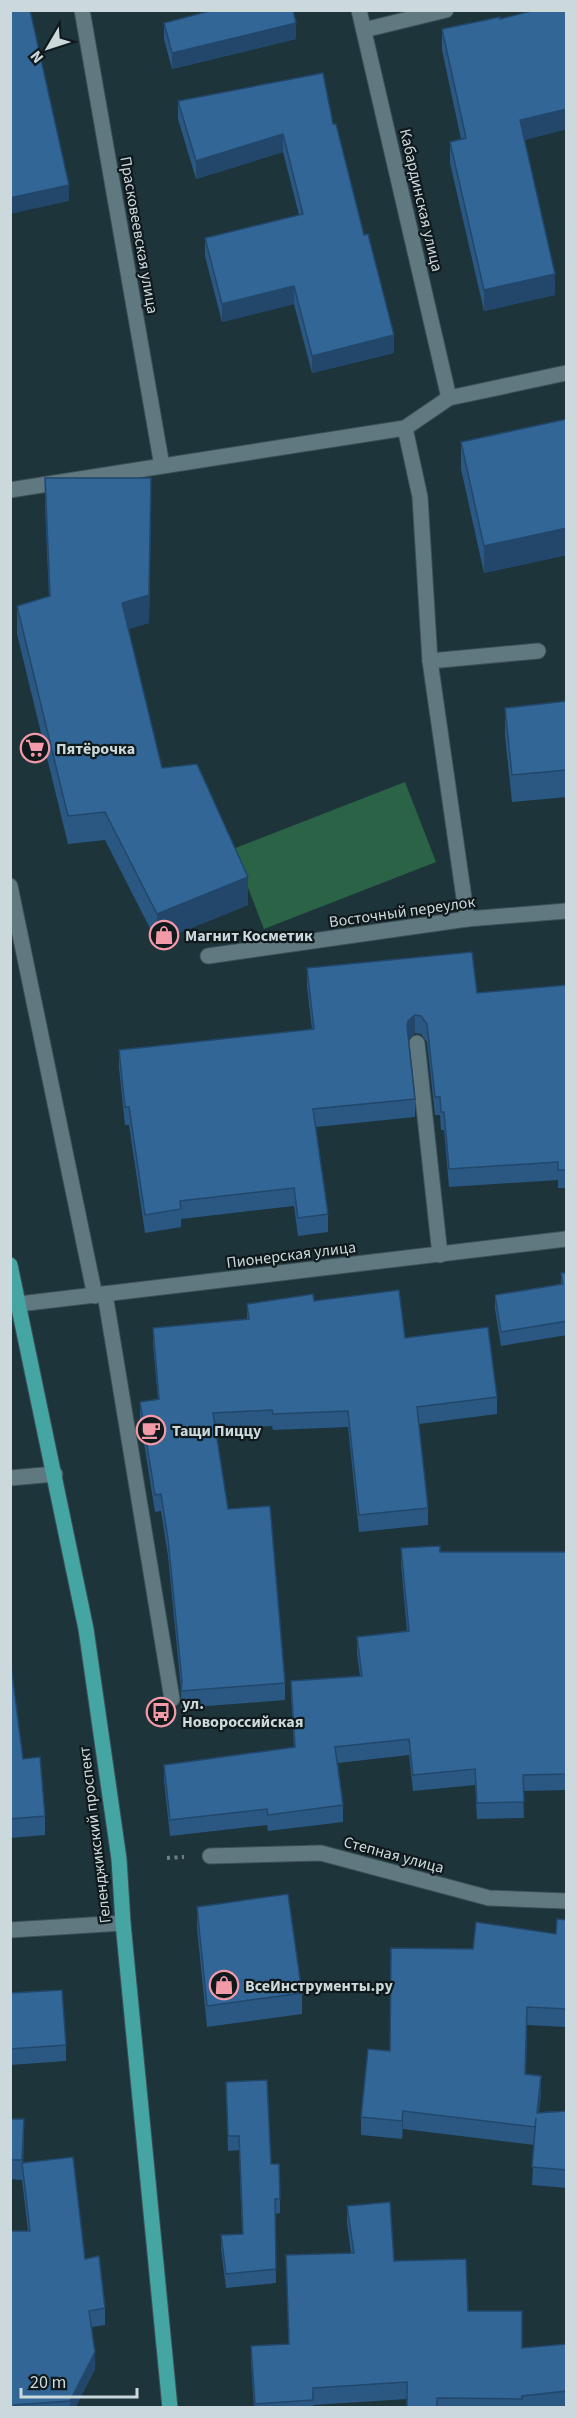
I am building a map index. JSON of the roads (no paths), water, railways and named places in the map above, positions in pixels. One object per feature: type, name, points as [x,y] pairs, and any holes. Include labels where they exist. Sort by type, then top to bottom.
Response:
[{"type":"main road","name":"Геленджикский проспект","points":[[10,1265],[86,1629],[119,1859],[123,1923],[170,2408]]},
{"type":"street","name":"Прасковеевская улица","points":[[82,10],[162,465]]},
{"type":"street","name":"Кабардинская улица","points":[[359,10],[449,398]]},
{"type":"street","points":[[364,30],[446,10]]},
{"type":"street","points":[[10,490],[405,428],[449,398],[567,373]]},
{"type":"street","points":[[405,428],[420,497],[430,661],[467,919]]},
{"type":"street","points":[[430,661],[538,651]]},
{"type":"street","points":[[10,886],[100,1295],[171,1699]]},
{"type":"street","name":"Восточный переулок","points":[[208,957],[467,919],[567,911]]},
{"type":"street","points":[[417,1043],[440,1255]]},
{"type":"street","name":"Пионерская улица","points":[[19,1304],[567,1239]]},
{"type":"street","points":[[10,1478],[55,1474]]},
{"type":"street","name":"Степная улица","points":[[210,1856],[321,1853],[489,1898],[567,1901]]},
{"type":"street","points":[[10,1930],[123,1923]]},
{"type":"place","name":"Пятёрочка","points":[[35,748]]},
{"type":"place","name":"Магнит Косметик","points":[[164,935]]},
{"type":"place","name":"Тащи Пиццу","points":[[151,1430]]},
{"type":"place","name":"ул. Новороссийская","points":[[161,1712]]},
{"type":"place","name":"ВсеИнструменты.ру","points":[[224,1985]]}]
